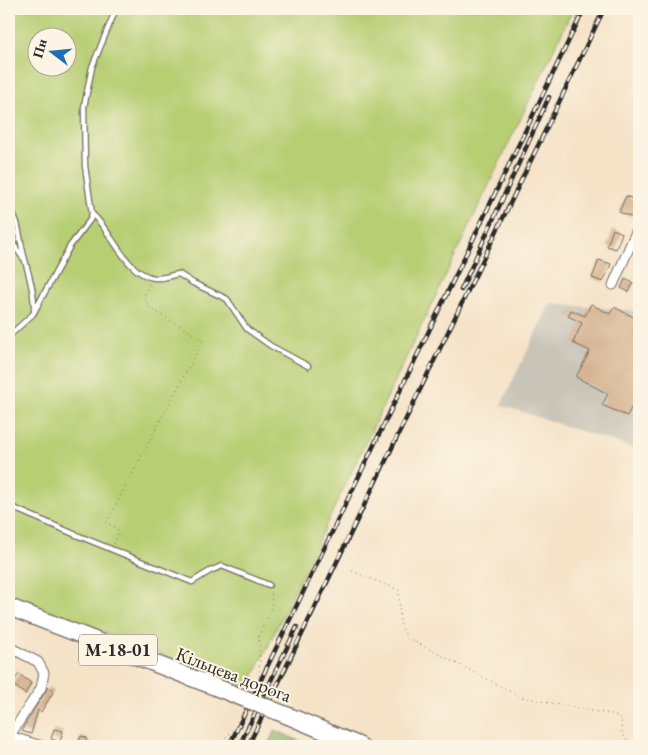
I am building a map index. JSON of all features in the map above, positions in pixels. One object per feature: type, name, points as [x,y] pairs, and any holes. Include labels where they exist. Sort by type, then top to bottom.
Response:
[{"type":"highway","name":"Кільцева дорога","points":[[11,609],[218,688],[360,746]]},
{"type":"street","points":[[613,285],[639,225]]},
{"type":"street","points":[[9,647],[38,662],[44,673],[41,688],[9,737],[42,746]]},
{"type":"lane","points":[[9,336],[33,314],[70,246],[90,220],[92,214],[85,166],[84,107],[92,67],[116,9]]},
{"type":"lane","points":[[9,206],[20,231],[34,300],[33,314]]},
{"type":"lane","points":[[92,214],[101,222],[120,254],[144,274],[154,278],[179,274],[193,283],[227,298],[248,329],[271,346],[308,366]]},
{"type":"lane","points":[[9,238],[25,261]]},
{"type":"lane","points":[[9,506],[192,582],[210,570],[222,566],[269,586]]},
{"type":"path","points":[[112,550],[119,532],[118,528],[106,523],[204,340],[150,309],[144,301],[144,292],[154,278]]},
{"type":"path","points":[[352,571],[399,590],[400,622],[406,637],[522,697],[591,712],[612,714],[622,719],[621,730],[626,740],[639,744]]},
{"type":"path","points":[[253,690],[259,677],[260,647],[258,638],[273,601],[269,586]]},
{"type":"path","points":[[220,746],[227,735],[233,731],[246,706]]},
{"type":"shaded area","points":[[550,304],[639,311],[639,450],[501,405]]},
{"type":"green space","points":[[9,9],[573,9],[248,688],[9,596]]},
{"type":"green space","points":[[275,730],[310,746],[267,746]]},
{"type":"building","points":[[626,196],[638,201],[631,217],[619,212]]},
{"type":"building","points":[[613,229],[622,233],[616,249],[607,246]]},
{"type":"building","points":[[599,260],[611,264],[603,282],[592,278]]},
{"type":"building","points":[[625,279],[633,283],[629,292],[621,288]]},
{"type":"building","points":[[591,304],[610,314],[614,307],[639,320],[639,393],[627,416],[602,405],[608,394],[576,377],[590,351],[573,343],[582,323],[568,316],[571,310],[585,316]]},
{"type":"building","points":[[19,674],[31,683],[25,694],[12,684]]},
{"type":"building","points":[[48,687],[54,691],[41,712],[38,710],[31,734],[22,731],[24,726]]},
{"type":"building","points":[[54,729],[63,731],[60,742],[51,739]]},
{"type":"building","points":[[81,736],[87,738],[86,741],[98,746],[77,746]]},
{"type":"railway","points":[[229,746],[584,9]]},
{"type":"railway","points":[[248,746],[604,9]]},
{"type":"railway","points":[[461,290],[549,97]]},
{"type":"railway","points":[[239,746],[297,627]]}]
